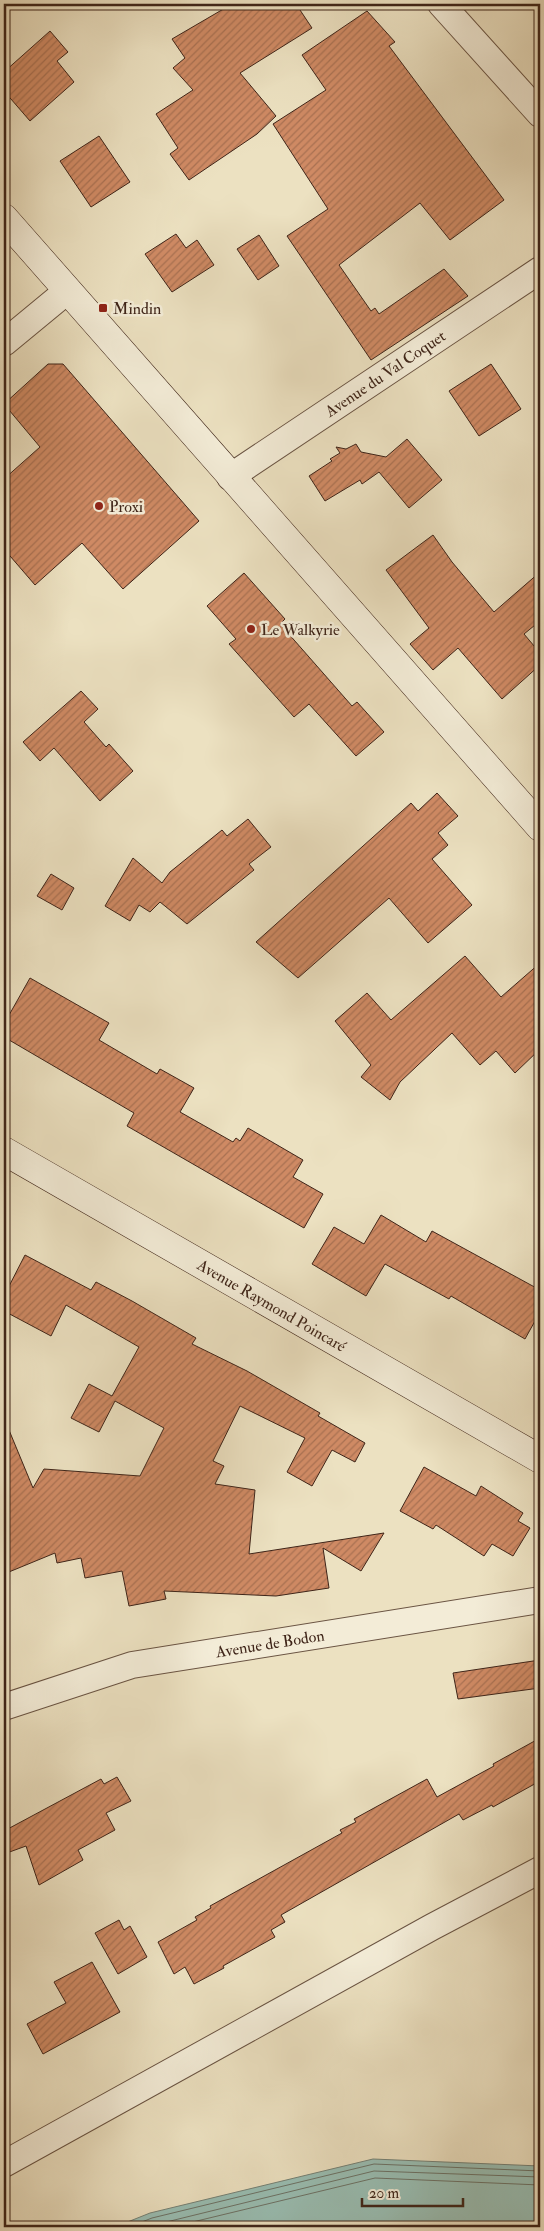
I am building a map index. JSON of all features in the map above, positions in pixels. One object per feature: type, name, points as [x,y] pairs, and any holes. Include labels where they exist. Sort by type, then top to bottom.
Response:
[{"type":"street","points":[[441,4],[540,114]]},
{"type":"street","points":[[4,218],[67,292],[540,827]]},
{"type":"street","name":"Avenue du Val Coquet","points":[[230,476],[540,270]]},
{"type":"street","points":[[4,344],[67,292]]},
{"type":"street","name":"Avenue Raymond Poincaré","points":[[4,1151],[540,1458]]},
{"type":"street","name":"Avenue de Bodon","points":[[4,1707],[132,1665],[540,1600]]},
{"type":"street","points":[[4,2164],[432,1927],[540,1870]]},
{"type":"water","points":[[373,2159],[540,2166],[540,2227],[115,2227],[150,2213]]},
{"type":"building","points":[[232,4],[296,4],[312,28],[240,73],[276,116],[257,134],[189,180],[170,154],[178,148],[156,114],[193,90],[173,68],[185,58],[172,39]]},
{"type":"building","points":[[367,11],[395,42],[389,46],[504,200],[450,240],[420,203],[339,265],[371,311],[375,308],[379,314],[444,269],[468,296],[371,360],[287,236],[328,209],[273,124],[326,90],[302,55]]},
{"type":"building","points":[[50,31],[68,52],[57,61],[74,82],[30,121],[4,91],[4,72]]},
{"type":"building","points":[[99,136],[130,182],[91,207],[60,161]]},
{"type":"building","points":[[176,234],[186,248],[197,240],[214,265],[172,292],[145,254]]},
{"type":"building","points":[[259,235],[279,266],[258,280],[237,249]]},
{"type":"building","points":[[48,364],[63,364],[199,521],[123,589],[82,543],[35,585],[4,549],[4,479],[40,447],[4,404]]},
{"type":"building","points":[[491,364],[521,409],[479,436],[449,391]]},
{"type":"building","points":[[407,439],[442,480],[409,508],[379,472],[362,484],[360,480],[325,501],[309,476],[332,461],[330,459],[340,453],[336,447],[346,449],[356,444],[361,452],[386,457]]},
{"type":"building","points":[[433,535],[452,562],[494,612],[540,572],[540,621],[524,634],[540,653],[540,665],[502,699],[458,648],[433,670],[410,644],[429,628],[386,570]]},
{"type":"building","points":[[244,573],[285,619],[280,624],[352,706],[357,702],[384,732],[356,756],[309,704],[294,717],[229,644],[236,639],[207,606]]},
{"type":"building","points":[[81,691],[98,709],[84,722],[106,747],[109,744],[133,771],[100,801],[54,748],[40,761],[23,742]]},
{"type":"building","points":[[437,793],[458,816],[438,833],[448,845],[432,859],[472,905],[428,943],[389,898],[298,978],[256,942],[411,803],[418,811]]},
{"type":"building","points":[[248,819],[271,847],[249,864],[254,870],[187,924],[160,902],[150,912],[139,905],[130,921],[105,906],[133,858],[162,883],[170,872],[222,830],[227,836]]},
{"type":"building","points":[[51,874],[74,888],[62,910],[37,896]]},
{"type":"building","points":[[465,956],[501,997],[540,963],[540,1049],[515,1073],[496,1051],[480,1065],[452,1033],[400,1082],[390,1100],[361,1077],[371,1065],[335,1021],[367,993],[391,1020]]},
{"type":"building","points":[[30,978],[109,1023],[99,1040],[157,1074],[160,1069],[194,1088],[180,1112],[233,1142],[236,1138],[240,1141],[248,1128],[303,1160],[293,1177],[323,1194],[304,1228],[127,1126],[134,1113],[4,1037],[4,1024]]},
{"type":"building","points":[[381,1215],[426,1242],[432,1231],[540,1290],[540,1312],[525,1339],[451,1296],[449,1299],[385,1264],[366,1296],[312,1264],[334,1227],[364,1244]]},
{"type":"building","points":[[25,1255],[91,1290],[96,1282],[132,1301],[196,1338],[192,1344],[247,1371],[320,1413],[318,1416],[365,1443],[355,1462],[332,1450],[312,1486],[287,1472],[305,1438],[240,1406],[213,1461],[224,1466],[215,1484],[255,1490],[249,1554],[384,1533],[361,1571],[323,1548],[329,1588],[276,1596],[164,1591],[166,1599],[129,1606],[122,1571],[85,1578],[81,1558],[57,1563],[55,1553],[4,1574],[4,1418],[33,1488],[44,1469],[140,1476],[164,1428],[115,1401],[99,1432],[71,1418],[89,1384],[112,1396],[139,1347],[66,1305],[51,1336],[4,1311],[4,1296]]},
{"type":"building","points":[[424,1467],[476,1496],[481,1486],[523,1513],[518,1521],[530,1528],[513,1556],[492,1544],[484,1556],[436,1525],[433,1529],[400,1511]]},
{"type":"building","points":[[540,1660],[540,1688],[458,1699],[453,1673]]},
{"type":"building","points":[[540,1738],[540,1781],[493,1807],[492,1805],[463,1820],[459,1814],[281,1915],[285,1922],[271,1930],[275,1937],[194,1984],[185,1967],[174,1974],[158,1942],[197,1920],[195,1917],[211,1908],[210,1906],[342,1833],[340,1830],[356,1822],[354,1819],[427,1779],[437,1797]]},
{"type":"building","points":[[117,1777],[131,1801],[106,1813],[115,1830],[78,1850],[83,1860],[39,1885],[26,1846],[4,1854],[4,1831],[101,1779],[104,1784]]},
{"type":"building","points":[[119,1920],[124,1930],[130,1926],[147,1957],[118,1974],[95,1933]]},
{"type":"building","points":[[92,1962],[120,2012],[43,2054],[27,2024],[66,2003],[54,1982]]},
{"type":"place","name":"Mindin","points":[[103,308]]},
{"type":"place","name":"Proxi","points":[[99,506]]},
{"type":"place","name":"Le Walkyrie","points":[[251,629]]}]
